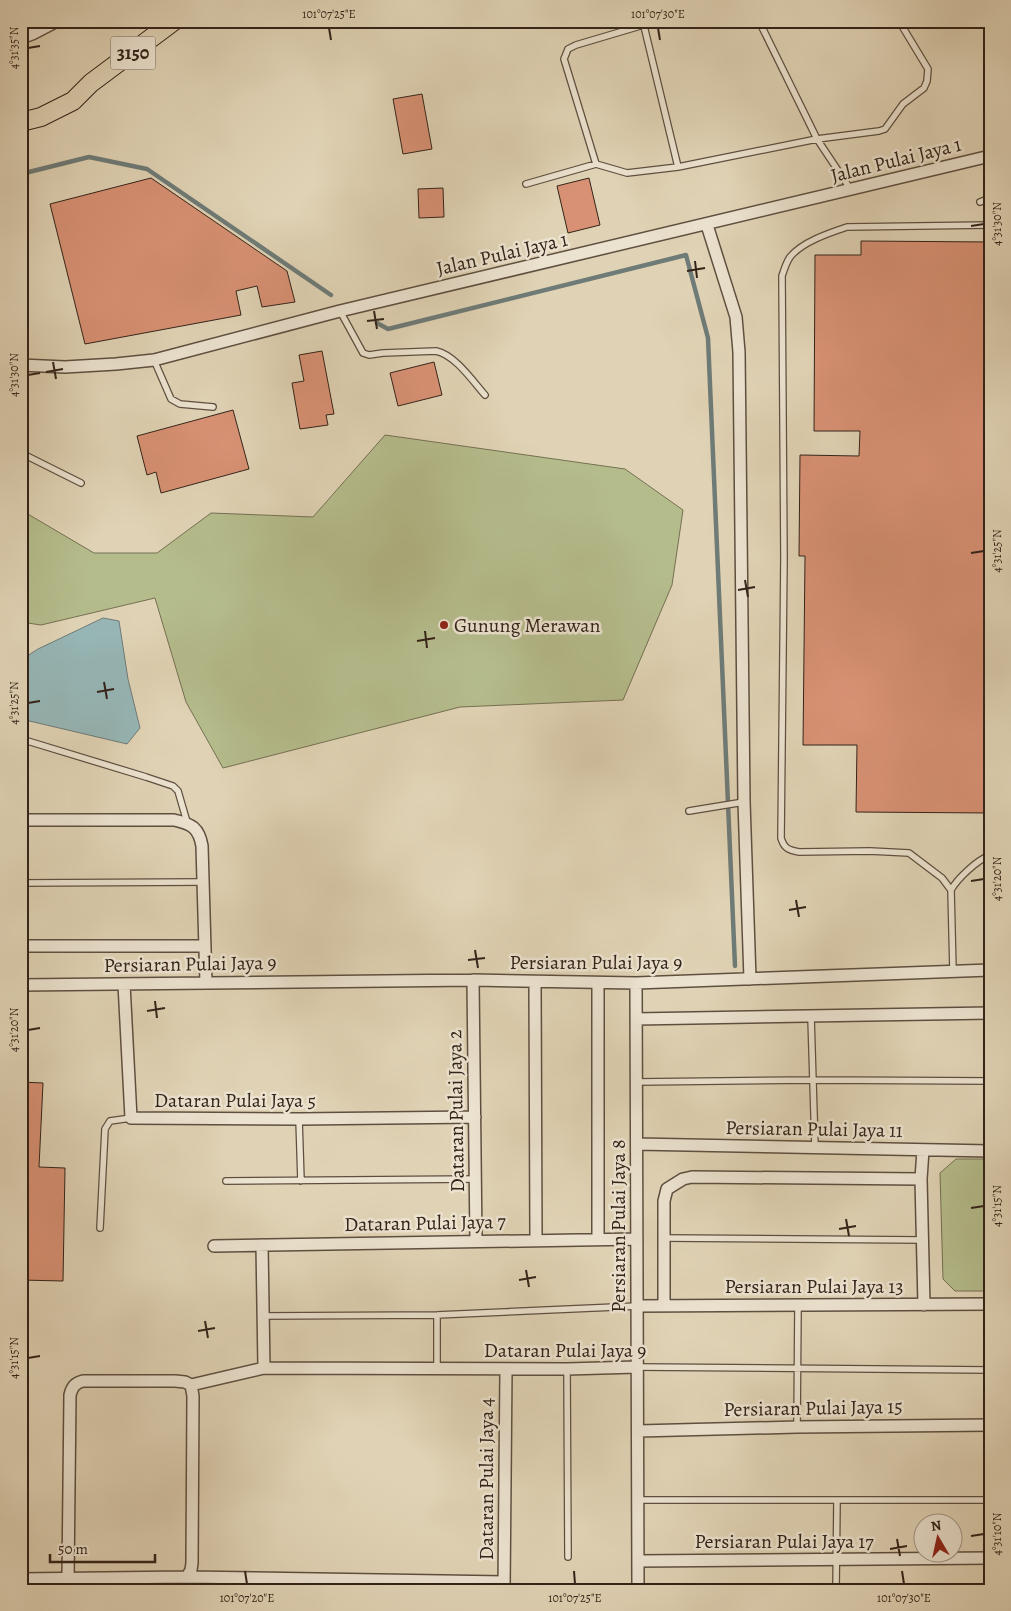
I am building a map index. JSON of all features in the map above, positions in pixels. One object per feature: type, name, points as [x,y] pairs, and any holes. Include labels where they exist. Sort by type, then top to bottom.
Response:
[{"type":"main road","name":"3150","points":[[21,122],[41,117],[72,101],[91,84],[174,21]]},
{"type":"main road","name":"3150","points":[[21,111],[32,109],[67,92],[91,84]]},
{"type":"street","points":[[21,38],[57,21]]},
{"type":"street","name":"Jalan Pulai Jaya 1","points":[[21,365],[65,368],[154,360],[340,311],[990,156]]},
{"type":"street","points":[[707,225],[736,317],[739,352],[744,802],[750,979]]},
{"type":"street","points":[[21,820],[174,820],[187,822],[194,827],[201,835],[206,983]]},
{"type":"street","name":"Persiaran Pulai Jaya 9","points":[[21,946],[205,946]]},
{"type":"street","name":"Persiaran Pulai Jaya 9","points":[[21,985],[473,980],[636,983],[990,970]]},
{"type":"street","name":"Dataran Pulai Jaya 2","points":[[473,980],[476,1241]]},
{"type":"street","points":[[535,982],[536,1240]]},
{"type":"street","points":[[598,983],[598,1238]]},
{"type":"street","name":"Persiaran Pulai Jaya 8","points":[[636,983],[638,1590]]},
{"type":"street","name":"Dataran Pulai Jaya 5","points":[[124,984],[131,1118],[475,1117]]},
{"type":"street","points":[[636,1019],[990,1013]]},
{"type":"street","name":"Persiaran Pulai Jaya 11","points":[[637,1144],[990,1151]]},
{"type":"street","points":[[924,1150],[921,1179],[924,1304]]},
{"type":"street","points":[[664,1306],[664,1201],[667,1189],[683,1179],[702,1177],[921,1179]]},
{"type":"street","name":"Dataran Pulai Jaya 7","points":[[214,1246],[598,1238],[637,1239]]},
{"type":"street","points":[[262,1245],[264,1368]]},
{"type":"street","name":"Persiaran Pulai Jaya 13","points":[[638,1306],[990,1304]]},
{"type":"street","name":"Dataran Pulai Jaya 9","points":[[191,1385],[264,1368],[567,1369],[637,1367]]},
{"type":"street","name":"Dataran Pulai Jaya 4","points":[[504,1586],[506,1369]]},
{"type":"street","points":[[68,1578],[70,1394],[78,1382],[83,1381],[175,1381],[191,1385],[193,1396],[192,1563],[187,1577]]},
{"type":"street","name":"Persiaran Pulai Jaya 15","points":[[638,1431],[990,1425]]},
{"type":"street","name":"Persiaran Pulai Jaya 17","points":[[638,1561],[990,1558]]},
{"type":"street","points":[[21,1579],[187,1577],[504,1586]]},
{"type":"lane","points":[[596,164],[564,59],[568,49],[657,21]]},
{"type":"lane","points":[[759,21],[817,138],[852,190]]},
{"type":"lane","points":[[526,184],[596,164],[627,173],[678,168],[817,138],[885,129],[903,104],[924,88],[927,81],[928,69],[899,21]]},
{"type":"lane","points":[[644,26],[678,168]]},
{"type":"lane","points":[[980,202],[990,198]]},
{"type":"lane","points":[[953,971],[950,890],[942,878],[909,853],[870,851],[799,852],[784,846],[781,838],[784,558],[782,276],[790,257],[799,249],[828,233],[846,228],[990,224]]},
{"type":"lane","points":[[340,311],[363,353],[369,355],[436,350],[443,352],[453,360],[485,395]]},
{"type":"lane","points":[[154,360],[171,399],[180,404],[213,407]]},
{"type":"lane","points":[[21,453],[82,483]]},
{"type":"lane","points":[[21,739],[146,776],[173,786],[178,791],[187,822]]},
{"type":"lane","points":[[689,811],[744,802]]},
{"type":"lane","points":[[950,890],[978,862],[990,855]]},
{"type":"lane","points":[[21,883],[203,882]]},
{"type":"lane","points":[[811,1017],[814,1147]]},
{"type":"lane","points":[[636,1082],[812,1080],[990,1081]]},
{"type":"lane","points":[[100,1228],[105,1129],[110,1121],[131,1118]]},
{"type":"lane","points":[[299,1119],[301,1181]]},
{"type":"lane","points":[[226,1181],[476,1179]]},
{"type":"lane","points":[[664,1238],[923,1240]]},
{"type":"lane","points":[[798,1305],[798,1427]]},
{"type":"lane","points":[[263,1316],[437,1315],[638,1306]]},
{"type":"lane","points":[[437,1315],[437,1369]]},
{"type":"lane","name":"Dataran Pulai Jaya 9","points":[[637,1367],[990,1370]]},
{"type":"lane","points":[[567,1369],[568,1557]]},
{"type":"lane","points":[[638,1500],[990,1500]]},
{"type":"lane","points":[[836,1590],[837,1500]]},
{"type":"green space","name":"Gunung Merawan","points":[[385,435],[625,469],[683,510],[672,585],[623,700],[460,707],[223,768],[186,702],[155,598],[41,625],[21,622],[21,510],[94,553],[157,553],[211,513],[313,517]]},
{"type":"green space","points":[[956,1159],[990,1159],[990,1291],[955,1291],[943,1279],[940,1173]]},
{"type":"water","points":[[103,618],[119,621],[128,679],[140,728],[127,744],[21,719],[21,660],[38,649]]},
{"type":"building","points":[[422,94],[432,149],[403,154],[393,99]]},
{"type":"building","points":[[151,178],[287,271],[295,302],[262,307],[257,286],[236,291],[241,315],[85,344],[50,204]]},
{"type":"building","points":[[589,178],[600,225],[568,233],[557,186]]},
{"type":"building","points":[[443,188],[444,217],[419,218],[418,189]]},
{"type":"building","points":[[861,241],[990,242],[990,813],[856,812],[857,745],[803,745],[805,556],[799,556],[800,455],[859,456],[860,431],[814,431],[815,255],[861,255]]},
{"type":"building","points":[[322,351],[334,414],[326,415],[328,425],[300,429],[292,383],[304,381],[299,355]]},
{"type":"building","points":[[434,362],[442,395],[398,406],[390,373]]},
{"type":"building","points":[[233,410],[249,469],[161,493],[156,472],[147,475],[137,436]]},
{"type":"building","points":[[21,1082],[43,1083],[39,1167],[65,1168],[63,1281],[21,1280]]},
{"type":"waterway","points":[[21,174],[89,157],[147,169],[331,295]]},
{"type":"waterway","points":[[377,323],[388,329],[686,255],[708,338],[735,966]]},
{"type":"place","name":"Gunung Merawan","points":[[444,625]]}]
